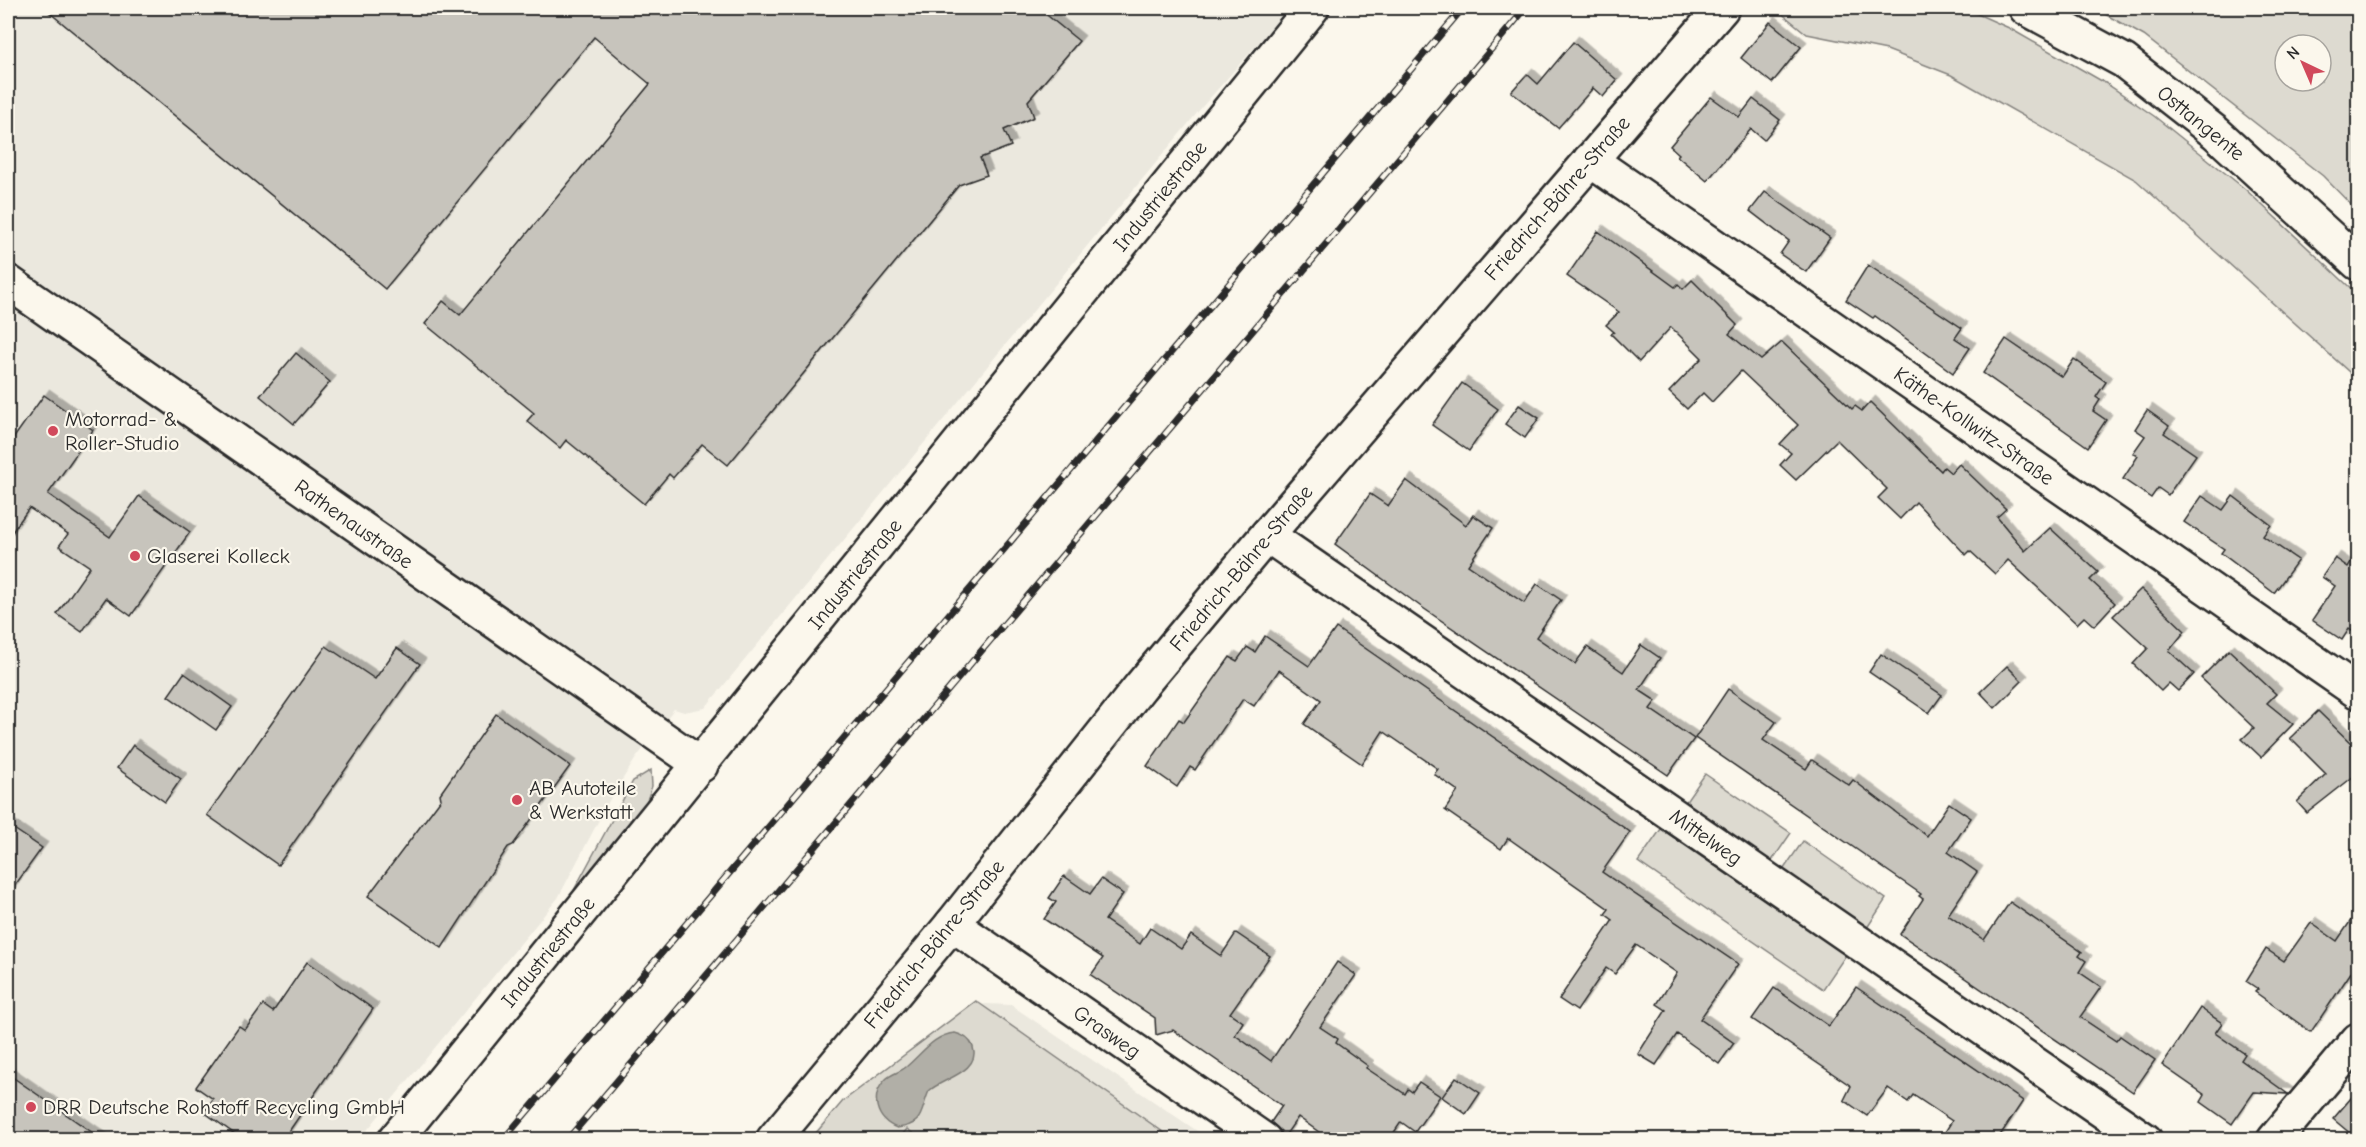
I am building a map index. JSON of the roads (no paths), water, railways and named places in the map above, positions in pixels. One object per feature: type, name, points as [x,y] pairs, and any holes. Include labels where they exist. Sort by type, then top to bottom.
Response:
[{"type":"street","name":"Friedrich-Bähre-Straße","points":[[774,1140],[951,924],[1140,687],[1267,535],[1722,8]]},
{"type":"street","name":"Osttangente","points":[[2026,8],[2124,61],[2216,133],[2358,262]]},
{"type":"street","name":"Industriestraße","points":[[395,1140],[701,765],[1302,14]]},
{"type":"street","name":"Käthe-Kollwitz-Straße","points":[[1590,160],[2358,692]]},
{"type":"street","name":"Rathenaustraße","points":[[8,282],[701,765]]},
{"type":"street","name":"Mittelweg","points":[[1267,535],[2145,1140]]},
{"type":"street","name":"Grasweg","points":[[951,924],[1264,1140]]},
{"type":"street","points":[[2274,1140],[2358,1040]]},
{"type":"railway","points":[[503,1140],[1463,8]]},
{"type":"railway","points":[[567,1140],[1526,8]]},
{"type":"place","name":"Motorrad- & Roller-Studio","points":[[53,431]]},
{"type":"place","name":"Glaserei Kolleck","points":[[135,556]]},
{"type":"place","name":"AB Autoteile & Werkstatt","points":[[517,800]]},
{"type":"place","name":"DRR Deutsche Rohstoff Recycling GmbH","points":[[31,1107]]}]
